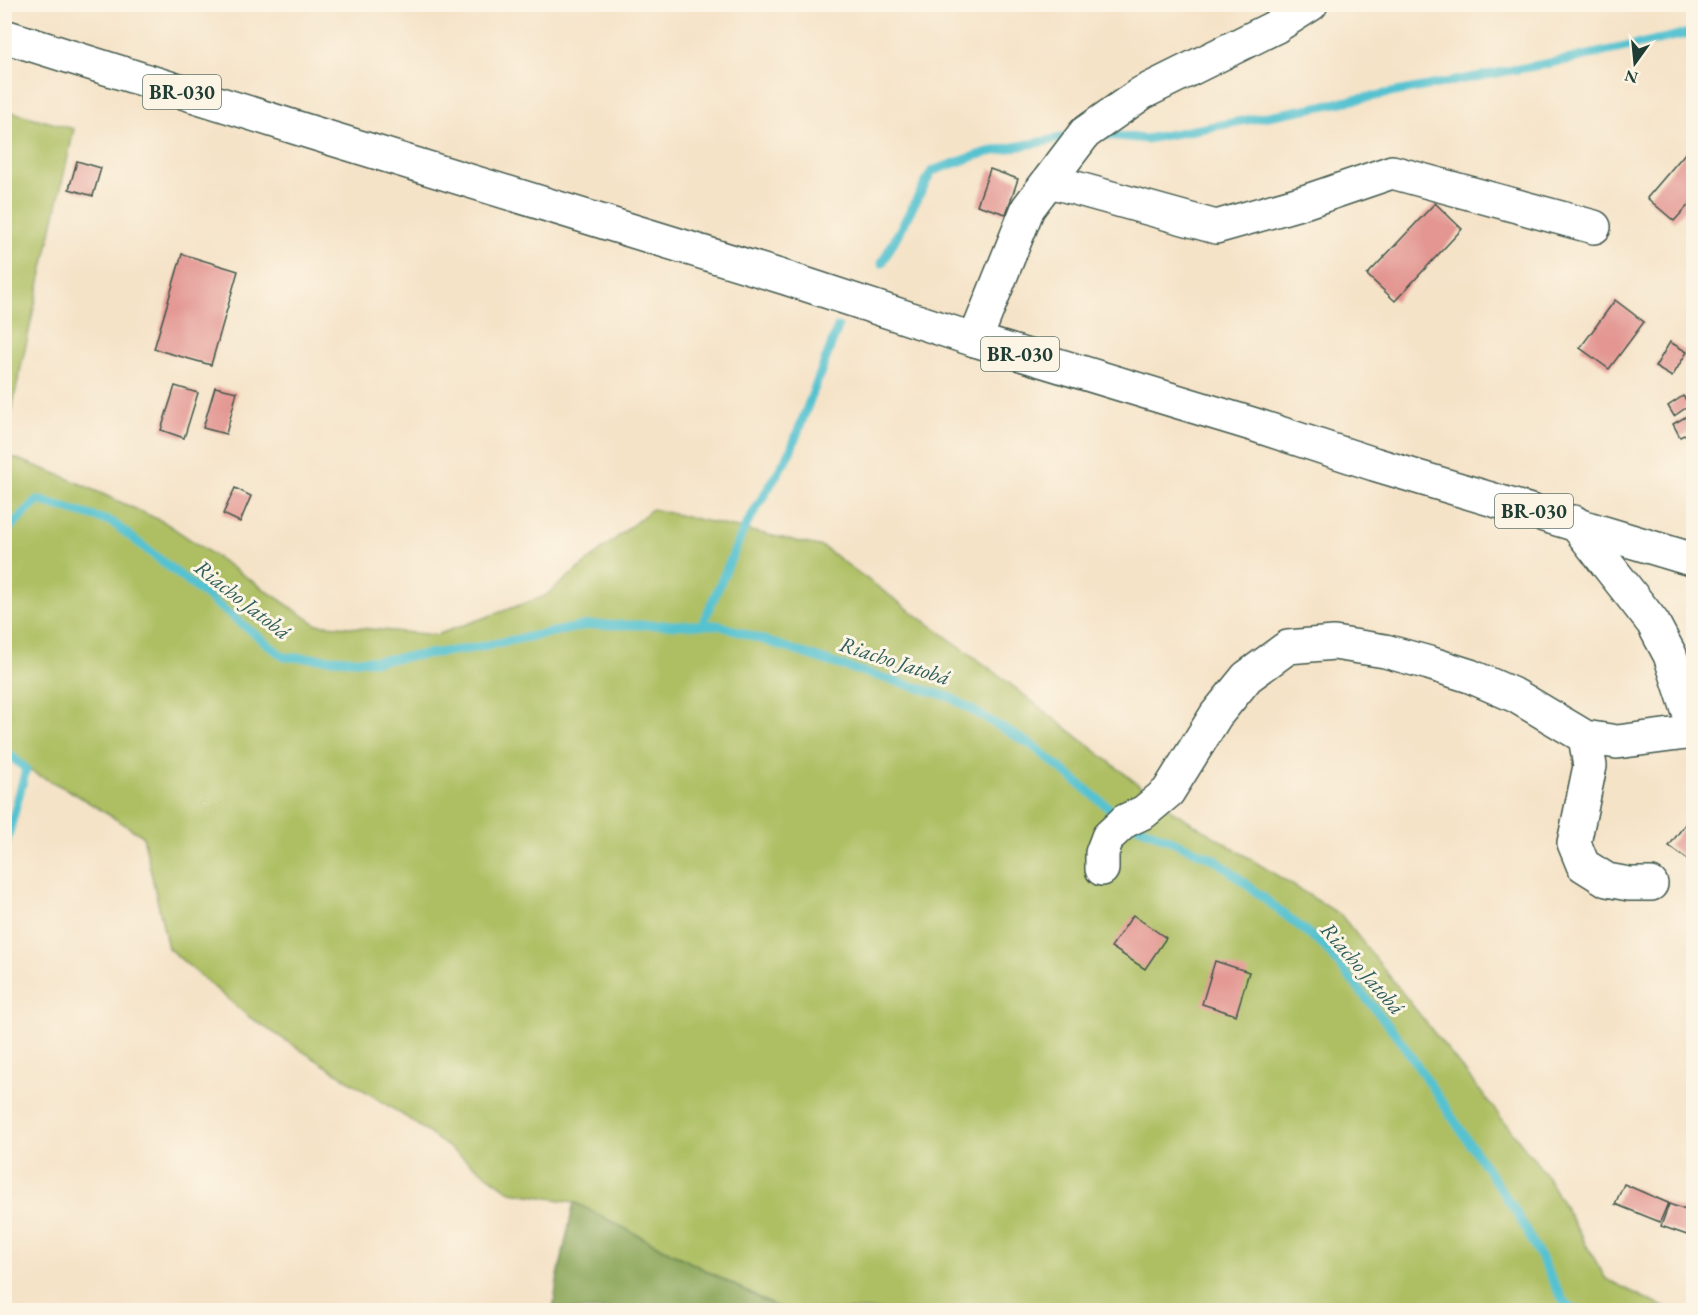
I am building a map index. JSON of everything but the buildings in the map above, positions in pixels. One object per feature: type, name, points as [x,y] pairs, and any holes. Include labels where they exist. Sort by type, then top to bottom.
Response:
[{"type":"street","points":[[975,340],[1028,208],[1085,133],[1142,93],[1275,27],[1311,4]]},
{"type":"street","name":"BR-030","points":[[4,36],[775,274],[975,340],[1255,425],[1374,464],[1574,522],[1694,560]]},
{"type":"street","points":[[1050,181],[1216,226],[1307,201],[1392,172],[1594,227]]},
{"type":"street","points":[[1102,869],[1102,853],[1108,837],[1125,820],[1144,812],[1168,792],[1216,715],[1247,677],[1288,648],[1335,643],[1385,651],[1429,663],[1470,676],[1516,696],[1585,737],[1617,742],[1694,730],[1670,656],[1653,623],[1574,522]]},
{"type":"street","points":[[1585,737],[1590,766],[1586,792],[1577,819],[1574,843],[1583,865],[1607,880],[1629,884],[1651,884]]},
{"type":"green space","points":[[4,110],[74,129],[5,439]]},
{"type":"green space","points":[[4,454],[65,477],[164,522],[316,624],[436,635],[545,596],[652,509],[823,547],[996,673],[1171,810],[1341,915],[1544,1172],[1606,1279],[1669,1310],[783,1310],[574,1202],[511,1192],[406,1117],[249,1017],[168,948],[143,836],[72,792],[5,758]]},
{"type":"green space","points":[[574,1202],[764,1301],[783,1310],[553,1310]]},
{"type":"waterway","points":[[1098,134],[1146,139],[1571,59],[1694,32]]},
{"type":"waterway","points":[[882,263],[932,171],[984,153],[1072,136]]},
{"type":"waterway","points":[[702,625],[744,529],[790,452],[838,327]]},
{"type":"waterway","name":"Riacho Jatobá","points":[[4,533],[38,500],[112,522],[284,657],[375,661],[468,649],[589,625],[718,625],[836,664],[950,697],[1033,746],[1120,817]]},
{"type":"waterway","points":[[4,750],[26,769],[4,851]]},
{"type":"waterway","name":"Riacho Jatobá","points":[[1135,825],[1216,860],[1323,945],[1398,1037],[1518,1215],[1563,1300],[1574,1310]]}]
